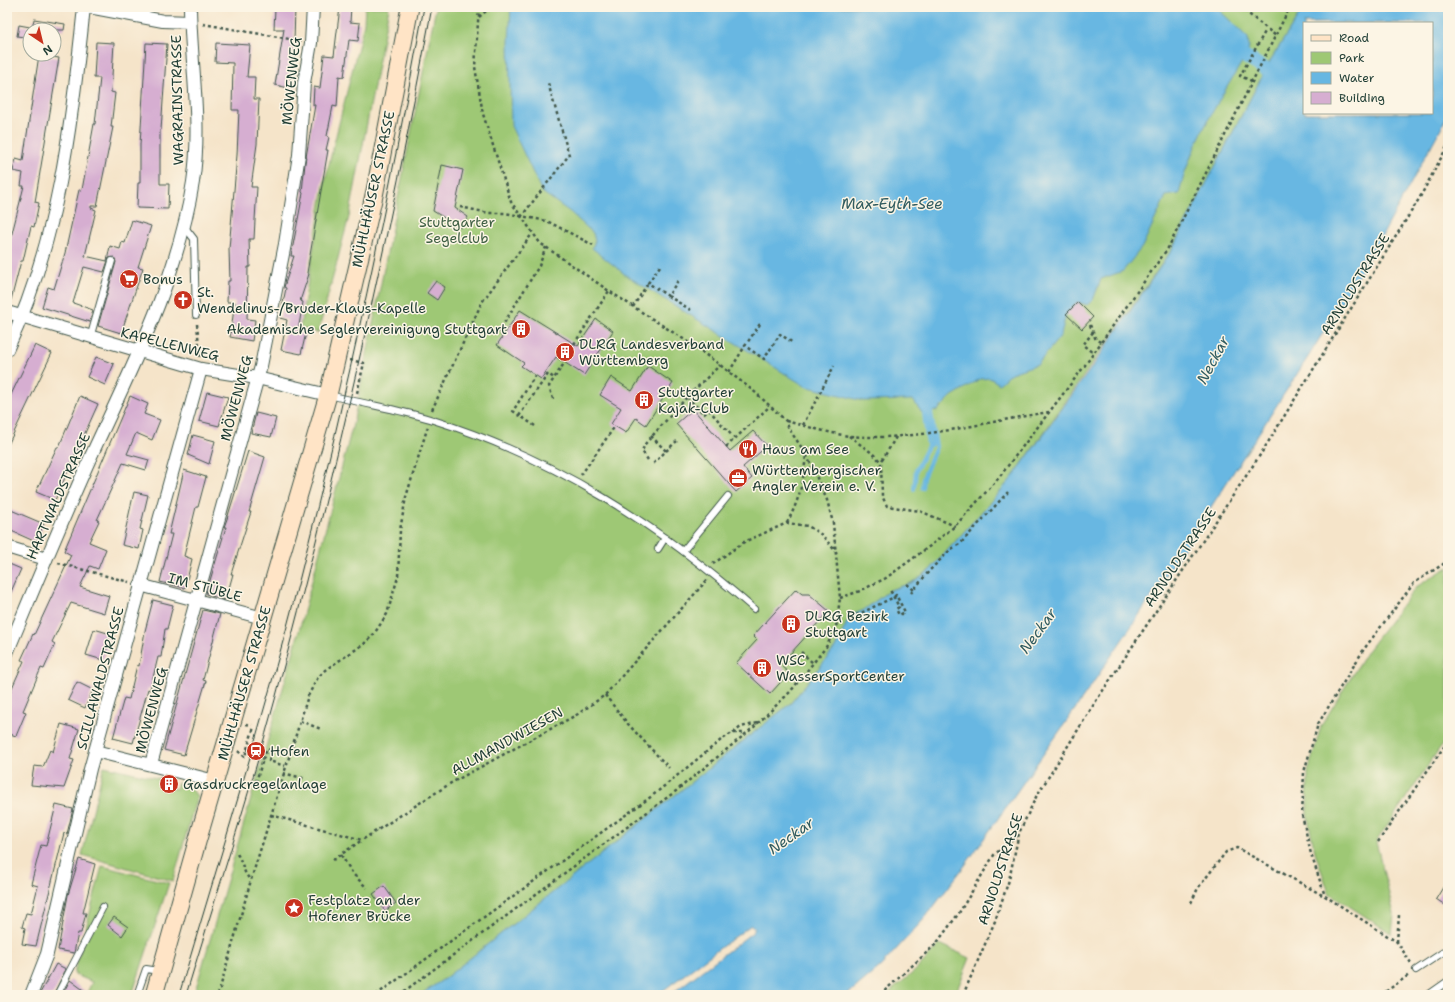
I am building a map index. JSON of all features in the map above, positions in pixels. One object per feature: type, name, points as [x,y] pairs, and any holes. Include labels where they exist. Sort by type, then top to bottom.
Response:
[{"type":"main road","name":"MÜHLHÄUSER STRASSE","points":[[154,995],[328,395],[374,191],[410,7]]},
{"type":"street","points":[[7,350],[23,317],[49,230],[64,168],[74,102],[84,7]]},
{"type":"street","points":[[89,7],[163,21],[190,22]]},
{"type":"street","name":"WAGRAINSTRASSE","points":[[139,352],[172,267],[184,226],[193,181],[196,151],[195,93],[190,7]]},
{"type":"street","name":"MÖWENWEG","points":[[151,764],[257,378],[288,222],[299,155],[304,83],[311,43],[313,7]]},
{"type":"street","name":"KAPELLENWEG","points":[[7,312],[90,338],[201,369],[257,378],[328,395]]},
{"type":"street","name":"HARTWALDSTRASSE","points":[[7,653],[46,559],[139,352]]},
{"type":"street","name":"SCILLAWALDSTRASSE","points":[[31,995],[47,954],[70,852],[96,751],[140,585],[201,369]]},
{"type":"street","points":[[7,547],[46,559]]},
{"type":"street","name":"IM STÜBLE","points":[[140,585],[263,618]]},
{"type":"street","points":[[96,751],[215,781]]},
{"type":"lane","points":[[184,226],[194,239],[196,315]]},
{"type":"lane","points":[[90,338],[112,261]]},
{"type":"lane","points":[[328,395],[429,419],[534,459],[577,480],[634,515],[683,551],[754,609]]},
{"type":"lane","points":[[683,551],[728,496]]},
{"type":"lane","points":[[658,549],[665,538]]},
{"type":"lane","points":[[57,995],[102,907]]},
{"type":"lane","points":[[1416,970],[1447,951]]},
{"type":"lane","points":[[137,995],[146,969],[160,971]]},
{"type":"lane","points":[[1428,995],[1448,981]]},
{"type":"path","points":[[399,995],[642,816],[747,733],[790,692],[826,647],[836,628],[840,598],[837,554],[828,500],[806,454],[786,421],[730,372],[546,247],[532,234],[512,202],[483,114],[475,67],[479,7]]},
{"type":"path","points":[[479,17],[491,7]]},
{"type":"path","points":[[1240,7],[1266,30],[1276,36]]},
{"type":"path","points":[[840,598],[860,591],[886,578],[955,526],[997,480],[1049,412],[1168,248],[1290,7]]},
{"type":"path","points":[[190,22],[311,43]]},
{"type":"path","points":[[1252,82],[1240,76],[1266,30]]},
{"type":"path","points":[[522,217],[569,154],[548,83]]},
{"type":"path","name":"ARNOLDSTRASSE","points":[[963,995],[995,921],[1009,880],[1019,833],[1044,785],[1096,701],[1262,452],[1419,199],[1448,145]]},
{"type":"path","points":[[460,207],[489,213],[547,221],[593,244]]},
{"type":"path","points":[[218,995],[285,766],[308,696],[317,679],[335,663],[364,644],[374,634],[387,614],[398,577],[400,530],[406,497],[425,439],[429,419],[435,402],[482,302],[532,234]]},
{"type":"path","points":[[503,336],[498,333],[539,266],[546,247]]},
{"type":"path","points":[[633,307],[660,266]]},
{"type":"path","points":[[668,296],[679,279]]},
{"type":"path","points":[[648,283],[691,310]]},
{"type":"path","points":[[574,344],[609,291]]},
{"type":"path","points":[[196,315],[201,369]]},
{"type":"path","points":[[730,372],[760,324]]},
{"type":"path","points":[[1090,325],[1096,340],[1101,342]]},
{"type":"path","points":[[1093,332],[1083,345],[1093,353]]},
{"type":"path","points":[[745,346],[764,359],[780,334],[793,343]]},
{"type":"path","points":[[335,365],[344,368],[346,359],[364,363],[355,401]]},
{"type":"path","points":[[553,399],[549,386],[565,362]]},
{"type":"path","points":[[648,460],[642,451],[651,436],[687,396],[720,365]]},
{"type":"path","points":[[803,425],[834,366]]},
{"type":"path","points":[[519,416],[548,374],[554,378]]},
{"type":"path","points":[[535,426],[513,411],[536,376]]},
{"type":"path","points":[[687,396],[704,414],[709,410],[735,439]]},
{"type":"path","points":[[726,447],[770,406]]},
{"type":"path","points":[[786,421],[848,436],[896,437],[927,434],[1049,412]]},
{"type":"path","points":[[577,480],[615,426]]},
{"type":"path","points":[[651,436],[666,452]]},
{"type":"path","points":[[848,436],[872,453],[881,462]]},
{"type":"path","points":[[896,437],[881,462],[882,496],[887,506],[920,511],[955,526]]},
{"type":"path","points":[[653,464],[677,441]]},
{"type":"path","points":[[707,570],[715,562],[744,542],[787,522],[796,506],[802,487],[806,454]]},
{"type":"path","points":[[911,593],[930,570],[950,550],[961,543],[1008,492]]},
{"type":"path","points":[[787,522],[808,526],[822,535],[837,554]]},
{"type":"path","points":[[46,559],[114,578]]},
{"type":"path","points":[[1325,896],[1311,854],[1302,815],[1304,772],[1318,724],[1364,649],[1394,607],[1414,583],[1448,561]]},
{"type":"path","name":"ALLMANDWIESEN","points":[[333,860],[451,783],[578,714],[605,695],[712,575]]},
{"type":"path","points":[[907,584],[914,590]]},
{"type":"path","points":[[851,618],[894,597],[896,595],[905,612],[899,615],[896,609],[899,608],[894,597],[890,590]]},
{"type":"path","points":[[801,652],[813,663]]},
{"type":"path","points":[[605,695],[628,724],[669,768]]},
{"type":"path","points":[[300,721],[321,729]]},
{"type":"path","points":[[376,995],[652,796],[721,740],[741,727],[758,723]]},
{"type":"path","points":[[225,746],[238,750],[245,757],[254,727]]},
{"type":"path","points":[[732,733],[747,733]]},
{"type":"path","points":[[1378,842],[1448,741]]},
{"type":"path","points":[[247,749],[263,759]]},
{"type":"path","points":[[256,782],[267,749],[272,751],[269,761],[285,766]]},
{"type":"path","points":[[283,773],[306,779]]},
{"type":"path","points":[[271,815],[362,840]]},
{"type":"path","points":[[880,995],[936,944],[959,913],[994,855],[1019,833]]},
{"type":"path","points":[[1191,903],[1198,888],[1226,852],[1232,848],[1237,848],[1325,896],[1397,942],[1416,970],[1381,995]]},
{"type":"path","points":[[237,854],[242,861],[247,876],[251,880]]},
{"type":"path","points":[[341,855],[353,874],[367,888]]},
{"type":"path","points":[[1397,942],[1399,915]]},
{"type":"green space","points":[[365,7],[389,7],[350,213],[318,333],[300,328],[325,180],[364,23]]},
{"type":"green space","points":[[436,7],[1304,7],[1270,61],[1171,251],[1012,478],[930,570],[911,583],[890,590],[864,610],[850,616],[835,648],[791,703],[444,979],[420,995],[194,995],[294,650],[353,424]]},
{"type":"green space","points":[[1448,567],[1448,736],[1376,842],[1394,914],[1392,934],[1329,893],[1315,852],[1307,814],[1308,772],[1321,726],[1367,651],[1416,587]]},
{"type":"green space","points":[[104,766],[161,779],[160,786],[176,789],[178,783],[189,786],[197,796],[173,881],[82,855]]},
{"type":"green space","points":[[102,866],[169,883],[132,995],[86,995],[92,982],[74,974]]},
{"type":"green space","points":[[940,944],[970,958],[955,995],[886,995],[915,971]]},
{"type":"water","name":"Max-Eyth-See","points":[[511,7],[1216,7],[1248,38],[1248,52],[1250,53],[1245,64],[1242,62],[1205,126],[1190,159],[1179,194],[1166,196],[1142,247],[1123,271],[1101,279],[1093,300],[1087,305],[1077,302],[1066,314],[1061,335],[1038,364],[1011,373],[999,384],[990,378],[980,379],[952,396],[937,411],[922,413],[913,400],[863,401],[805,386],[627,276],[592,248],[595,241],[593,233],[570,212],[542,192],[511,126],[509,42]]},
{"type":"water","name":"Neckar","points":[[1304,7],[1448,7],[1448,115],[1381,238],[1310,354],[1185,547],[1078,705],[966,864],[925,918],[881,966],[847,995],[670,995],[753,932],[755,928],[751,925],[657,995],[420,995],[444,979],[791,703],[835,648],[850,616],[864,610],[890,590],[911,583],[930,570],[1012,478],[1097,360],[1171,251],[1270,61]]},
{"type":"building","points":[[287,7],[295,7],[294,43],[296,43],[289,88],[275,85],[284,29],[274,29],[275,9],[287,9]]},
{"type":"building","points":[[340,7],[351,7],[350,22],[360,23],[358,41],[349,40],[344,77],[339,76],[337,107],[333,106],[327,136],[329,137],[326,150],[328,150],[307,273],[309,274],[300,301],[303,302],[298,331],[306,333],[301,354],[281,350],[287,320],[280,318],[286,288],[284,287],[294,256],[291,256],[303,193],[305,163],[315,105],[313,105],[314,87],[320,88],[324,55],[334,56]]},
{"type":"building","points":[[34,19],[53,22],[33,22]]},
{"type":"building","points":[[62,24],[65,24],[64,30],[62,30]]},
{"type":"building","points":[[19,25],[22,26],[22,37],[17,36]]},
{"type":"building","points":[[96,42],[114,43],[111,92],[115,93],[111,127],[113,127],[97,206],[91,206],[91,208],[96,210],[85,256],[107,261],[110,246],[120,249],[122,242],[125,243],[132,220],[151,226],[138,267],[143,268],[121,333],[98,326],[116,262],[114,257],[109,258],[104,272],[84,267],[73,303],[93,310],[90,322],[42,307],[48,287],[54,289],[65,253],[79,190],[82,190],[95,124],[100,78],[94,78]]},
{"type":"building","points":[[146,43],[167,44],[160,130],[160,184],[169,184],[168,209],[137,208],[138,183],[140,183],[140,145]]},
{"type":"building","points":[[216,43],[250,45],[247,77],[255,77],[254,99],[259,99],[257,144],[251,187],[257,187],[254,239],[249,239],[250,267],[248,267],[247,319],[255,320],[252,341],[230,337],[235,302],[227,302],[228,281],[230,281],[229,249],[237,155],[239,110],[232,110],[233,63],[215,62]]},
{"type":"building","points":[[38,62],[58,62],[35,202],[39,203],[34,227],[31,226],[23,261],[21,261],[11,300],[7,300],[7,253],[24,186],[21,186],[23,173],[13,171],[16,159],[23,161]]},
{"type":"building","name":"Stuttgarter Segelclub","points":[[442,165],[463,170],[455,208],[468,217],[461,228],[433,211]]},
{"type":"building","points":[[436,281],[445,287],[437,300],[427,293]]},
{"type":"building","name":"St. Wendelinus-/Bruder-Klaus-Kapelle","points":[[179,292],[190,295],[186,307],[176,304]]},
{"type":"building","points":[[1078,302],[1093,317],[1082,329],[1066,314]]},
{"type":"building","name":"DLRG Landesverband Württemberg","points":[[520,310],[578,346],[596,319],[613,331],[584,375],[556,357],[541,379],[521,366],[524,363],[497,345]]},
{"type":"building","points":[[35,345],[52,353],[7,447],[7,403]]},
{"type":"building","points":[[96,357],[114,364],[105,385],[87,377]]},
{"type":"building","name":"Stuttgarter Kajak-Club","points":[[648,366],[673,383],[646,425],[636,418],[626,433],[611,424],[621,408],[600,395],[611,377],[632,391]]},
{"type":"building","points":[[207,392],[228,397],[219,426],[199,421]]},
{"type":"building","points":[[80,396],[98,404],[55,500],[36,492],[57,447],[59,447]]},
{"type":"building","points":[[130,396],[148,404],[144,414],[160,420],[152,440],[136,433],[127,454],[149,460],[146,470],[123,463],[97,520],[99,521],[89,542],[106,549],[98,569],[90,566],[80,587],[109,596],[104,613],[71,603],[52,642],[55,644],[44,669],[41,668],[23,711],[26,712],[16,736],[7,733],[7,699],[24,661],[21,660],[71,555],[64,551]]},
{"type":"building","name":"Haus am See","points":[[693,409],[730,451],[753,431],[767,446],[743,467],[752,478],[736,492],[676,424]]},
{"type":"building","points":[[256,413],[276,418],[271,437],[251,433]]},
{"type":"building","points":[[193,435],[215,441],[209,464],[188,455]]},
{"type":"building","points":[[248,451],[265,457],[249,512],[251,512],[231,574],[233,574],[226,599],[224,600],[206,594],[226,527],[224,527]]},
{"type":"building","points":[[184,470],[206,477],[198,507],[196,507],[184,556],[192,559],[185,588],[160,582],[172,534],[169,534]]},
{"type":"building","points":[[134,492],[148,495],[140,529],[143,530],[139,549],[122,545]]},
{"type":"building","points":[[11,510],[44,524],[36,542],[7,529],[7,519]]},
{"type":"building","points":[[7,563],[21,569],[7,601]]},
{"type":"building","name":"DLRG Bezirk Stuttgart","points":[[796,589],[802,594],[809,594],[829,611],[780,665],[789,673],[770,694],[736,663],[757,640],[753,636]]},
{"type":"building","points":[[153,600],[173,605],[167,629],[165,629],[161,657],[158,657],[150,690],[148,689],[133,743],[113,738],[124,698],[129,699],[137,665],[139,666],[145,631]]},
{"type":"building","points":[[203,610],[220,614],[203,680],[206,681],[184,755],[164,750]]},
{"type":"building","points":[[94,629],[111,634],[103,660],[86,655]]},
{"type":"building","points":[[77,682],[93,690],[85,708],[68,700]]},
{"type":"building","points":[[61,724],[79,729],[70,759],[74,760],[64,788],[31,785],[34,766],[43,767],[50,750],[53,752]]},
{"type":"building","points":[[56,805],[73,809],[67,834],[64,833],[36,946],[22,944],[25,928],[22,927],[26,913],[31,914],[38,886],[31,884],[41,845],[46,846]]},
{"type":"building","points":[[79,859],[95,864],[83,913],[86,913],[81,933],[78,933],[74,953],[58,950],[68,895]]},
{"type":"building","points":[[1448,879],[1448,907],[1436,899]]},
{"type":"building","points":[[384,886],[396,903],[385,911],[373,894]]},
{"type":"building","points":[[114,917],[128,927],[122,936],[108,925]]},
{"type":"building","points":[[56,964],[66,969],[53,995],[39,995]]},
{"type":"building","points":[[70,980],[90,995],[62,995]]},
{"type":"waterway","points":[[1247,58],[1265,69]]},
{"type":"waterway","points":[[927,412],[932,444],[928,446]]},
{"type":"waterway","points":[[922,488],[923,478],[936,447],[931,412]]},
{"type":"waterway","points":[[914,489],[916,470],[928,446],[924,413]]},
{"type":"tram line","points":[[179,995],[272,682],[318,506],[367,293],[397,150],[424,7]]},
{"type":"tram line","points":[[186,995],[266,733],[320,525],[380,266],[432,7]]},
{"type":"place","name":"Bonus","points":[[129,279]]},
{"type":"place","name":"St. Wendelinus-/Bruder-Klaus-Kapelle","points":[[183,300]]},
{"type":"place","name":"Akademische Seglervereinigung Stuttgart","points":[[521,329]]},
{"type":"place","name":"DLRG Landesverband Württemberg","points":[[565,352]]},
{"type":"place","name":"Stuttgarter Kajak-Club","points":[[644,400]]},
{"type":"place","name":"Haus am See","points":[[748,449]]},
{"type":"place","name":"Württembergischer Angler Verein e. V.","points":[[738,478]]},
{"type":"place","name":"DLRG Bezirk Stuttgart","points":[[791,624]]},
{"type":"place","name":"WSC WasserSportCenter","points":[[762,668]]},
{"type":"place","name":"Hofen","points":[[256,751]]},
{"type":"place","name":"Gasdruckregelanlage","points":[[169,784]]},
{"type":"place","name":"Festplatz an der Hofener Brücke","points":[[294,908]]}]
